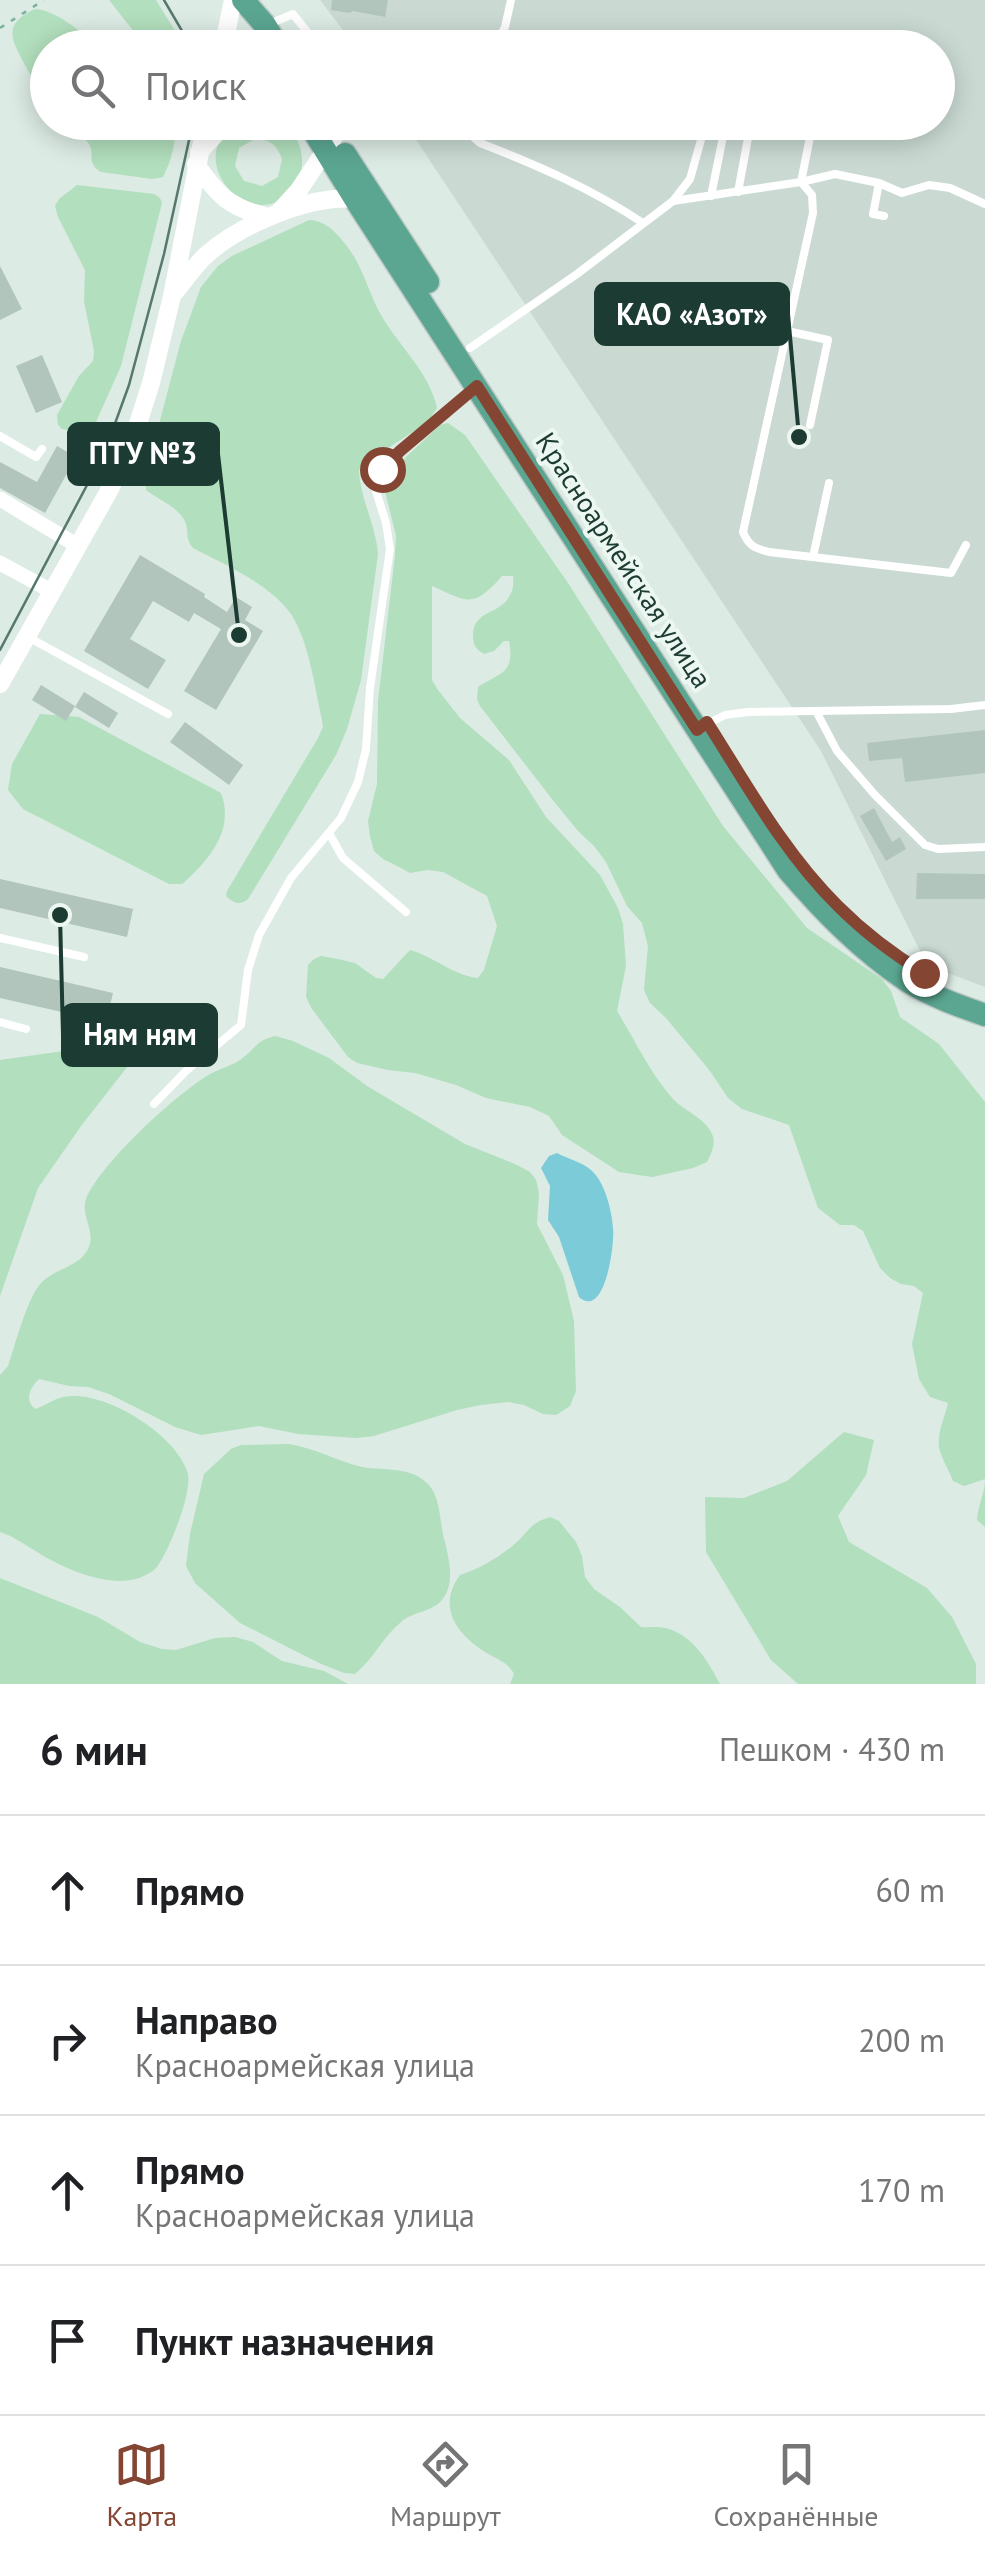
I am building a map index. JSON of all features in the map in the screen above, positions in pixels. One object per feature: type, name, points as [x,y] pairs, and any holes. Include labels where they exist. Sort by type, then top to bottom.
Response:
[{"type":"main road","points":[[238,0],[260,30]]},
{"type":"main road","name":"Красноармейская улица","points":[[329,140],[355,198],[469,355],[477,386],[702,726],[800,863],[836,905],[896,956],[952,988],[985,1001]]},
{"type":"main road","name":"Красноармейская улица","points":[[330,140],[702,726],[788,870],[847,935],[909,982],[985,1015]]},
{"type":"street","points":[[228,30],[238,0]]},
{"type":"street","points":[[0,684],[110,488],[136,430],[152,383],[172,296],[202,140]]},
{"type":"street","points":[[198,158],[212,140]]},
{"type":"street","points":[[172,296],[206,255],[273,215],[300,190],[326,140]]},
{"type":"street","points":[[198,158],[218,194],[232,205],[273,215],[331,198],[355,198]]},
{"type":"street","points":[[0,499],[78,546]]},
{"type":"street","points":[[0,563],[53,592]]},
{"type":"lane","points":[[503,30],[511,0]]},
{"type":"lane","points":[[272,30],[293,14],[306,30]]},
{"type":"lane","points":[[476,140],[544,168],[644,223]]},
{"type":"lane","points":[[469,355],[674,201],[690,179],[701,140]]},
{"type":"lane","points":[[711,196],[722,140]]},
{"type":"lane","points":[[738,192],[748,140]]},
{"type":"lane","points":[[800,182],[809,140]]},
{"type":"lane","points":[[674,201],[835,174],[879,183],[902,193],[929,184],[940,186],[985,204]]},
{"type":"lane","points":[[800,182],[812,195],[813,213],[743,532],[747,542],[753,548],[951,573],[966,545]]},
{"type":"lane","points":[[879,183],[873,214],[884,216]]},
{"type":"lane","points":[[787,331],[828,340],[810,425]]},
{"type":"lane","points":[[154,1104],[241,1025],[248,970],[259,934],[291,878],[329,834],[352,797],[366,749],[370,688],[390,549],[376,482],[382,469],[400,451],[477,386]]},
{"type":"lane","points":[[0,436],[36,457],[42,449]]},
{"type":"lane","points":[[813,557],[829,483]]},
{"type":"lane","points":[[28,637],[168,714]]},
{"type":"lane","points":[[702,726],[734,713],[985,705]]},
{"type":"lane","points":[[816,711],[838,751],[875,795],[926,845],[938,849],[985,847]]},
{"type":"lane","points":[[329,834],[343,858],[406,912]]},
{"type":"lane","points":[[0,938],[84,956]]},
{"type":"lane","points":[[0,1022],[26,1029]]},
{"type":"path","points":[[0,28],[44,0]]},
{"type":"shaded area","points":[[320,0],[985,0],[985,987],[924,959],[821,751],[416,140],[955,140],[955,30],[343,30]]},
{"type":"green space","points":[[109,0],[156,0],[175,30],[133,30]]},
{"type":"green space","points":[[35,9],[43,10],[78,30],[30,30],[30,75],[12,34],[24,15]]},
{"type":"green space","points":[[86,140],[174,140],[163,177],[152,179],[101,172],[93,165]]},
{"type":"green space","points":[[222,140],[253,140],[239,148],[235,166],[244,181],[262,186],[278,177],[282,159],[278,150],[265,140],[297,140],[301,170],[295,186],[278,201],[260,205],[242,200],[228,188],[218,172],[216,154]]},
{"type":"green space","points":[[77,185],[154,194],[162,203],[121,366],[96,422],[83,431],[62,429],[57,415],[79,376],[93,361],[94,351],[84,301],[85,270],[55,206]]},
{"type":"green space","points":[[309,220],[330,228],[352,253],[381,315],[421,371],[437,408],[428,422],[359,470],[378,554],[361,680],[336,755],[248,899],[237,903],[226,896],[227,891],[323,727],[314,680],[291,614],[259,585],[193,548],[179,513],[146,490],[146,473],[181,341],[201,287],[232,256]]},
{"type":"green space","points":[[448,423],[465,435],[568,583],[723,826],[807,928],[882,979],[900,1017],[939,1044],[985,1102],[985,1479],[964,1486],[953,1481],[940,1451],[939,1436],[948,1403],[930,1397],[919,1379],[912,1344],[923,1293],[890,1278],[880,1268],[863,1231],[854,1225],[840,1225],[818,1208],[789,1125],[742,1109],[728,1098],[710,1071],[650,1003],[644,990],[648,946],[642,923],[627,906],[606,862],[480,706],[478,687],[504,671],[510,652],[509,641],[504,641],[494,651],[481,652],[474,643],[474,627],[481,617],[507,600],[513,576],[502,576],[484,594],[470,599],[432,586],[432,680],[460,718],[509,760],[546,817],[600,875],[623,924],[626,966],[617,1011],[666,1090],[711,1132],[714,1143],[709,1158],[693,1168],[652,1177],[619,1172],[562,1135],[549,1116],[530,1107],[486,1098],[415,1073],[357,1063],[348,1057],[312,1009],[306,997],[308,965],[314,959],[321,956],[355,963],[383,979],[410,950],[478,978],[497,926],[487,896],[443,872],[410,873],[383,859],[374,851],[368,821],[377,784],[378,701],[396,536],[385,477],[440,425]]},
{"type":"green space","points":[[40,714],[79,717],[221,793],[225,819],[222,832],[210,854],[182,884],[169,884],[23,809],[8,790],[12,764]]},
{"type":"green space","points":[[275,1036],[329,1058],[367,1086],[465,1144],[530,1172],[539,1193],[537,1224],[563,1275],[574,1321],[576,1391],[570,1406],[556,1415],[508,1402],[457,1410],[356,1438],[298,1434],[259,1426],[201,1435],[175,1427],[109,1394],[39,1379],[30,1394],[35,1409],[60,1398],[79,1396],[117,1407],[170,1444],[188,1474],[187,1494],[178,1522],[156,1568],[139,1578],[120,1581],[75,1571],[0,1532],[0,1375],[8,1366],[37,1288],[87,1251],[91,1238],[86,1199],[106,1168],[178,1097]]},
{"type":"green space","points":[[149,1039],[38,1188],[0,1296],[0,1060]]},
{"type":"green space","points":[[844,1432],[874,1440],[866,1475],[838,1516],[849,1542],[927,1588],[952,1617],[976,1664],[976,1684],[798,1684],[771,1660],[706,1552],[705,1497],[744,1498],[787,1481]]},
{"type":"green space","points":[[289,1444],[362,1467],[414,1474],[433,1490],[438,1504],[450,1572],[446,1595],[437,1605],[401,1622],[355,1674],[319,1663],[240,1623],[195,1583],[186,1566],[204,1474],[231,1449],[241,1445]]},
{"type":"green space","points":[[985,1479],[985,1527],[977,1520]]},
{"type":"green space","points":[[550,1517],[559,1521],[576,1542],[585,1577],[594,1589],[641,1627],[675,1631],[691,1642],[720,1684],[510,1684],[514,1674],[508,1666],[472,1643],[457,1626],[450,1597],[460,1575],[498,1556],[535,1524]]},
{"type":"green space","points":[[0,1578],[98,1617],[140,1642],[162,1649],[176,1650],[215,1638],[235,1637],[253,1642],[282,1661],[324,1671],[348,1684],[0,1684]]},
{"type":"water","points":[[557,1153],[596,1175],[611,1213],[610,1263],[602,1289],[588,1301],[579,1297],[559,1237],[548,1220],[550,1186],[541,1168],[549,1156]]},
{"type":"building","points":[[332,0],[388,0],[385,17],[331,10]]},
{"type":"building","points":[[0,266],[22,309],[0,320]]},
{"type":"building","points":[[42,355],[62,402],[36,413],[16,366]]},
{"type":"building","points":[[57,446],[76,457],[45,513],[0,488],[0,462],[37,482]]},
{"type":"building","points":[[140,555],[227,612],[236,597],[252,607],[245,620],[263,631],[216,710],[184,691],[221,629],[194,613],[189,622],[153,601],[130,639],[166,660],[148,689],[84,651]]},
{"type":"building","points":[[41,685],[75,706],[66,721],[32,700]]},
{"type":"building","points":[[84,692],[118,713],[109,728],[75,707]]},
{"type":"building","points":[[185,722],[243,765],[229,785],[170,742]]},
{"type":"building","points":[[985,730],[985,773],[905,782],[902,758],[869,761],[867,743]]},
{"type":"building","points":[[874,808],[892,842],[900,837],[906,849],[886,861],[860,816]]},
{"type":"building","points":[[917,873],[985,874],[985,899],[916,899]]},
{"type":"building","points":[[0,879],[133,909],[127,937],[0,908]]},
{"type":"building","points":[[0,967],[113,993],[106,1022],[0,998]]},
{"type":"tram line","points":[[164,0],[182,30]]},
{"type":"tram line","points":[[0,650],[105,451],[129,385],[189,140]]},
{"type":"place","name":"КАО «Азот»","points":[[799,437]]},
{"type":"place","name":"ПТУ №3","points":[[239,635]]},
{"type":"place","name":"Ням ням","points":[[60,915]]},
{"type":"route","points":[[382,469],[477,386],[697,730],[707,722],[800,863],[836,905],[896,956],[924,973]]}]
